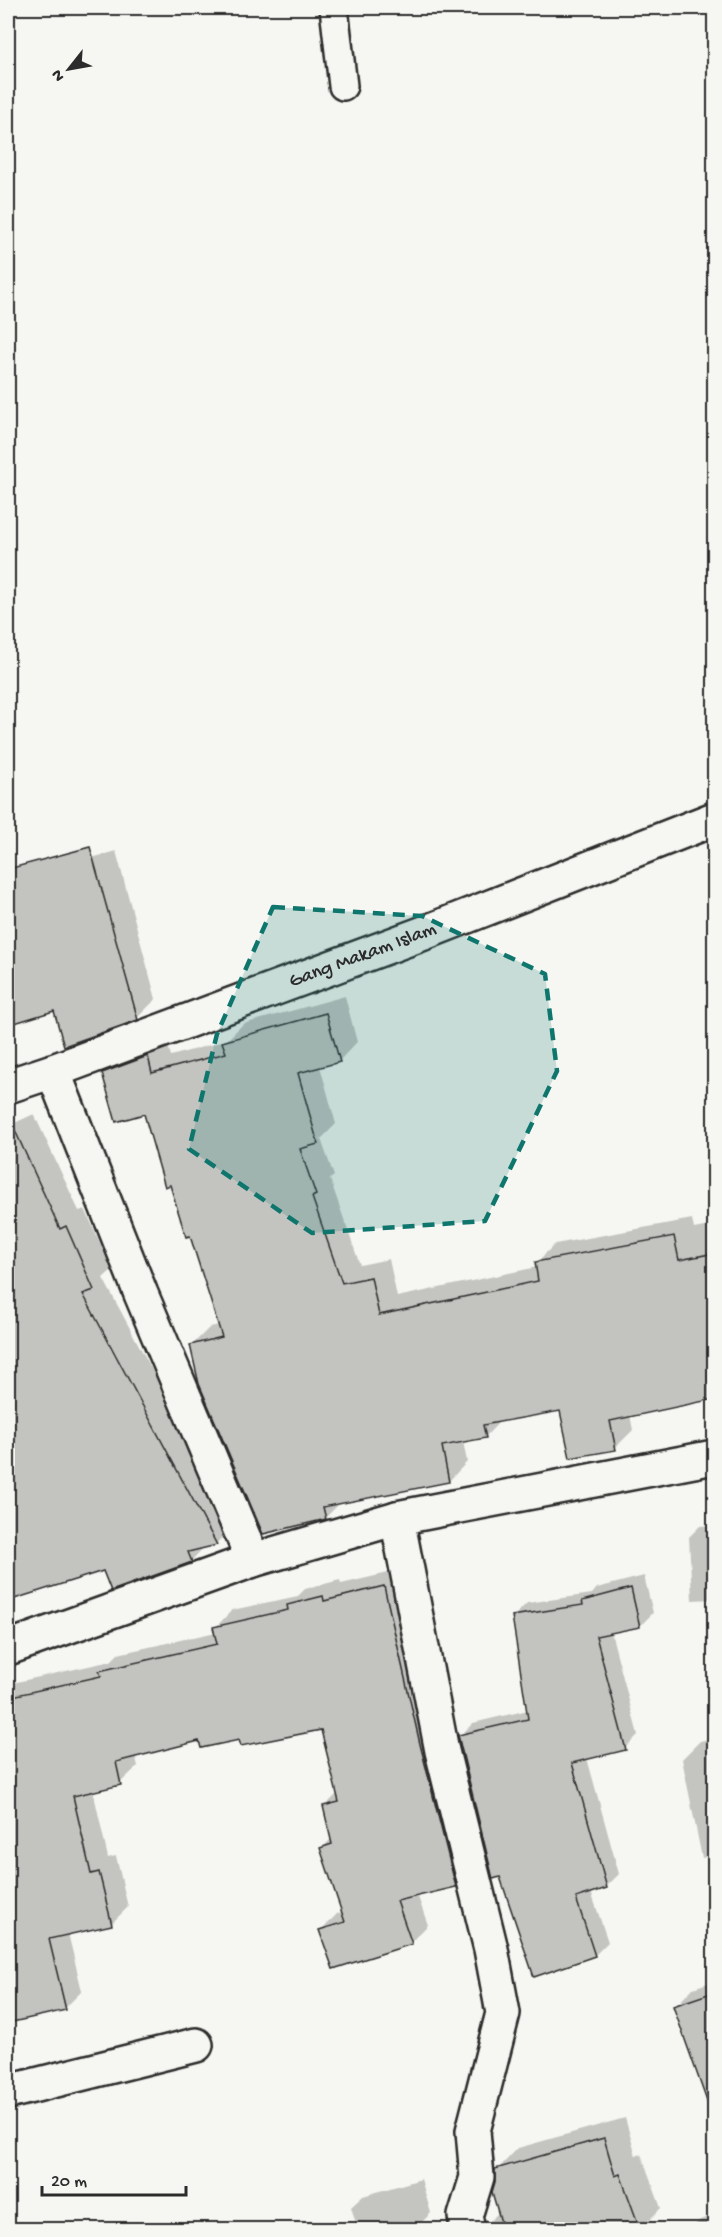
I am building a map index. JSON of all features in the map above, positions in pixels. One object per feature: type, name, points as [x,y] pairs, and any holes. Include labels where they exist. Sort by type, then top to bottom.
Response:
[{"type":"street","name":"Gang Makam Islam","points":[[8,1086],[424,933],[714,819]]},
{"type":"street","points":[[53,1071],[141,1294],[253,1560]]},
{"type":"street","points":[[8,1648],[253,1560],[398,1518],[714,1457]]},
{"type":"street","points":[[398,1518],[442,1751],[491,1949],[502,2013],[473,2131],[477,2177],[465,2216],[468,2229]]},
{"type":"street","points":[[8,2092],[196,2045]]},
{"type":"lane","points":[[334,8],[343,86]]},
{"type":"highlighted area","points":[[273,907],[422,916],[545,974],[557,1071],[485,1221],[312,1233],[189,1149],[217,1034]]},
{"type":"building","points":[[90,847],[138,1020],[64,1046],[54,1011],[8,1025],[8,869]]},
{"type":"building","points":[[326,1013],[340,1062],[298,1073],[318,1144],[300,1149],[316,1195],[312,1197],[342,1283],[371,1277],[379,1315],[538,1281],[535,1262],[674,1236],[679,1260],[710,1254],[714,1274],[714,1399],[610,1421],[616,1450],[570,1458],[560,1411],[483,1425],[486,1438],[442,1446],[449,1482],[323,1507],[326,1519],[263,1534],[199,1384],[190,1345],[222,1337],[190,1236],[186,1237],[170,1185],[165,1187],[144,1114],[116,1122],[102,1073],[148,1056],[152,1073],[226,1053],[222,1042]]},
{"type":"building","points":[[8,1115],[60,1229],[66,1226],[94,1290],[83,1294],[217,1545],[188,1552],[192,1562],[111,1591],[103,1571],[8,1601]]},
{"type":"building","points":[[384,1586],[456,1887],[397,1901],[412,1944],[333,1969],[319,1930],[345,1922],[320,1848],[332,1844],[323,1806],[339,1802],[321,1730],[241,1746],[239,1740],[201,1748],[199,1741],[116,1762],[121,1785],[73,1796],[91,1874],[99,1872],[112,1925],[49,1939],[66,2010],[8,2023],[8,1697],[101,1676],[99,1671],[217,1644],[213,1627],[288,1610],[287,1605],[323,1596],[324,1601]]},
{"type":"building","points":[[631,1588],[640,1627],[596,1636],[626,1750],[572,1763],[607,1888],[576,1898],[595,1956],[534,1977],[500,1877],[493,1879],[458,1735],[528,1719],[512,1616],[583,1605],[582,1601]]},
{"type":"building","points":[[714,1992],[714,2107],[709,2107],[673,2006]]},
{"type":"building","points":[[604,2138],[615,2176],[620,2174],[640,2229],[503,2229],[492,2192],[495,2169]]}]
